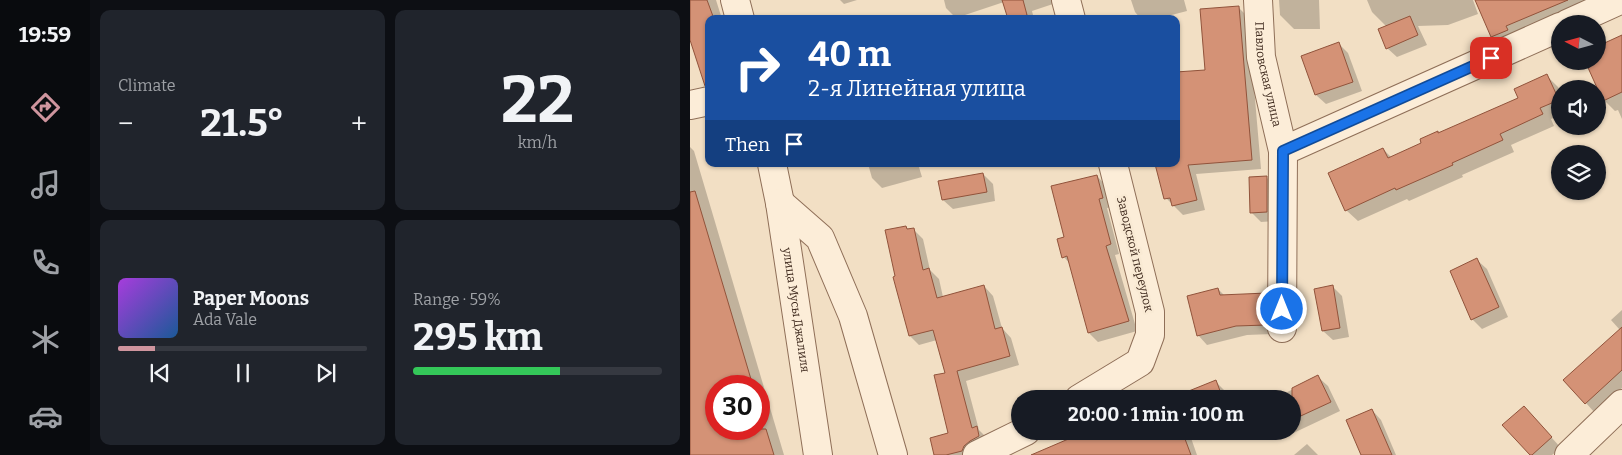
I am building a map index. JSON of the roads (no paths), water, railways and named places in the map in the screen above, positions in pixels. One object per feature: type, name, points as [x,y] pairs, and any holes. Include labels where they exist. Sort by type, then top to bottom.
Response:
[{"type":"street","points":[[736,0],[739,15]]},
{"type":"street","points":[[1066,0],[1070,15]]},
{"type":"street","name":"Павловская улица","points":[[1258,0],[1261,57],[1283,151],[1282,328]]},
{"type":"street","points":[[1587,15],[1620,0]]},
{"type":"street","points":[[1283,151],[1551,31]]},
{"type":"street","points":[[690,105],[705,102]]},
{"type":"street","name":"улица Мусы Джалиля","points":[[773,167],[780,204],[818,455]]},
{"type":"street","name":"Заводской переулок","points":[[1094,390],[1140,362],[1150,335],[1150,312],[1113,167]]},
{"type":"street","points":[[780,204],[820,238],[854,316],[893,455]]},
{"type":"street","points":[[1569,455],[1622,404]]},
{"type":"street","points":[[977,455],[1011,438]]}]
